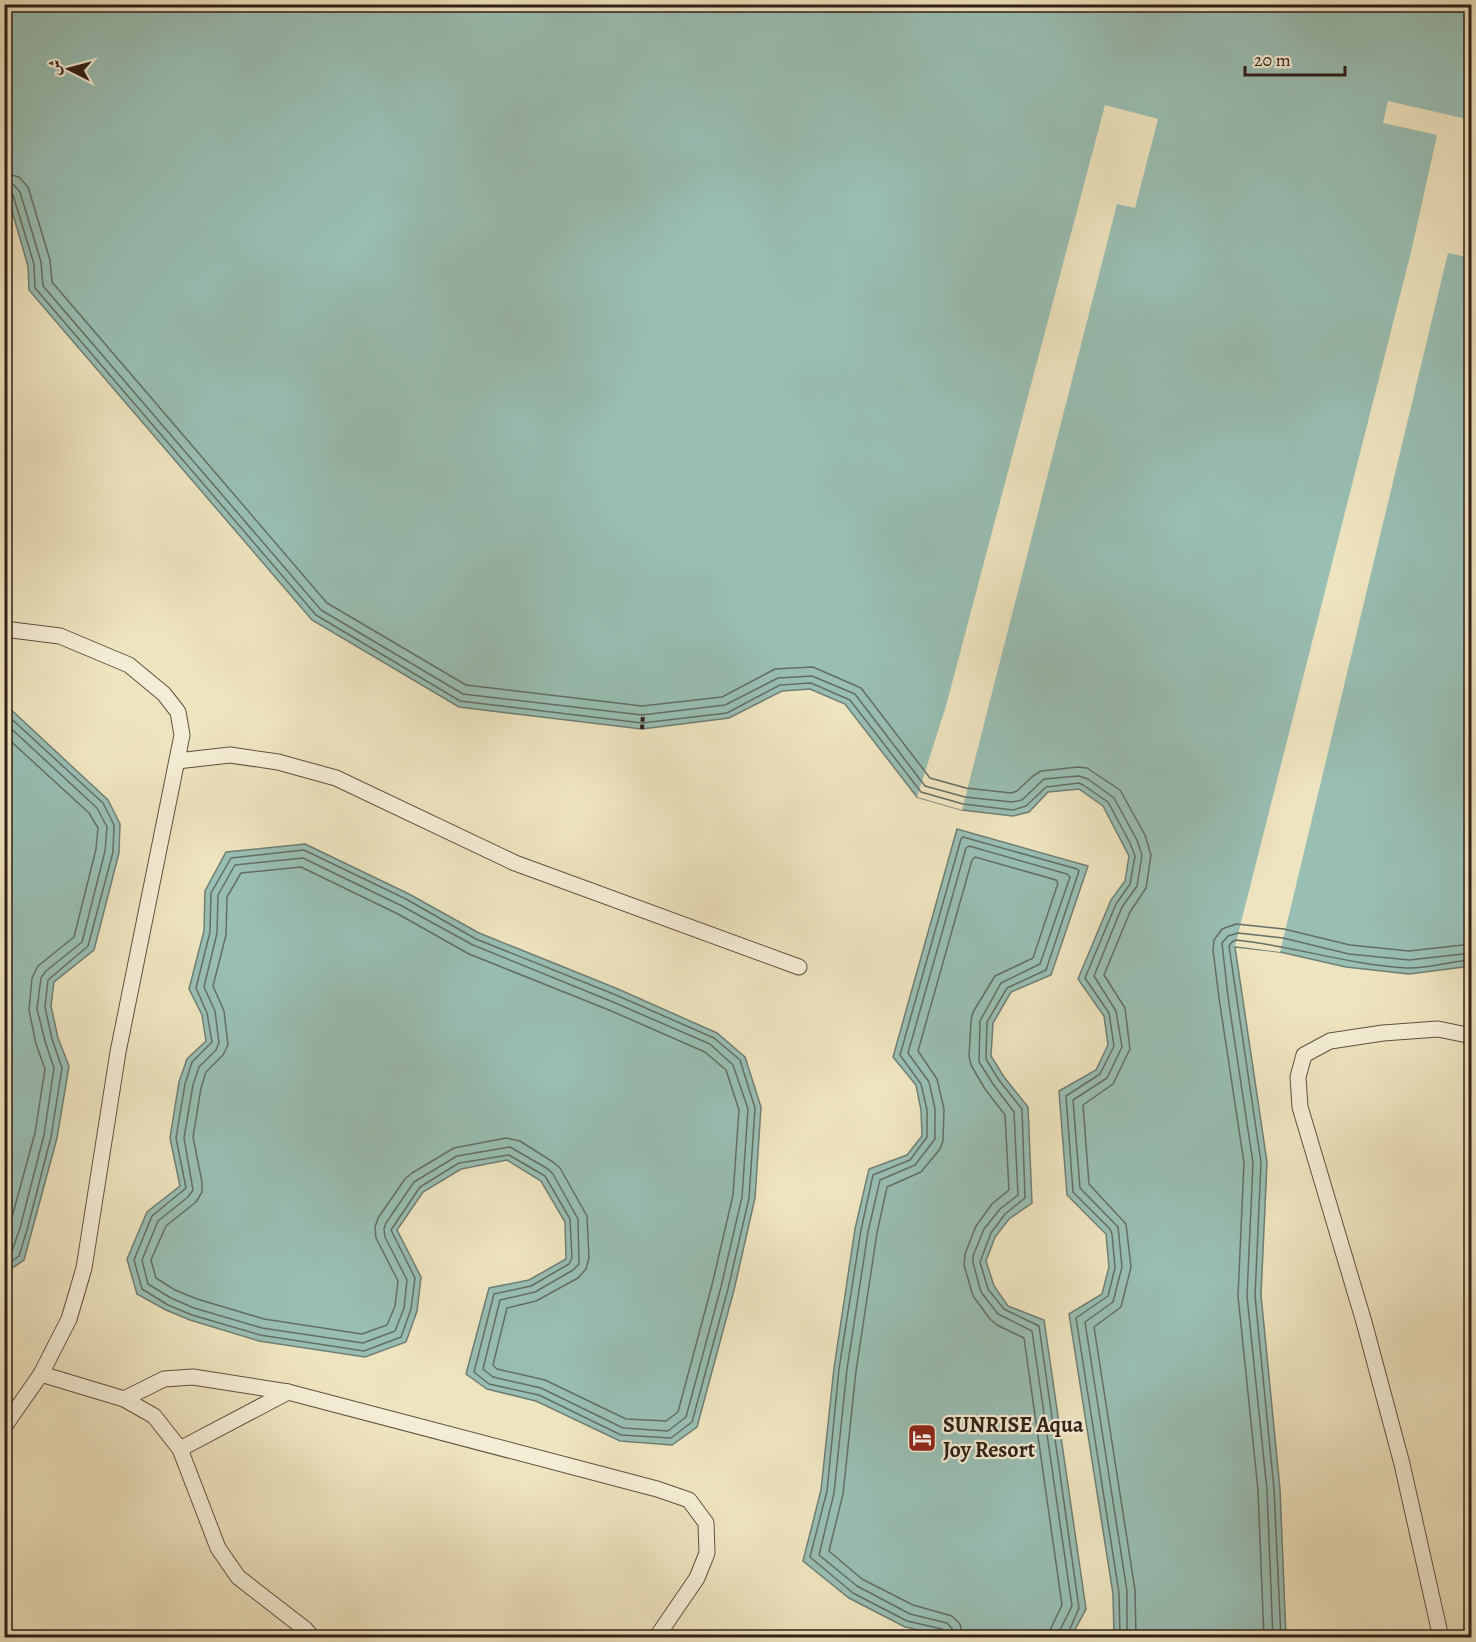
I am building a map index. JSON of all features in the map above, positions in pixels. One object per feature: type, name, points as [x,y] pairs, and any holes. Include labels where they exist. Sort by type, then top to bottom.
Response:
[{"type":"lane","points":[[4,629],[60,636],[129,665],[164,694],[178,712],[182,735],[118,1052],[84,1268],[69,1319],[41,1374],[4,1427]]},
{"type":"lane","points":[[177,761],[230,755],[278,762],[336,778],[515,862],[799,967]]},
{"type":"lane","points":[[1441,1638],[1402,1464],[1364,1322],[1299,1107],[1298,1077],[1304,1055],[1330,1041],[1383,1033],[1438,1029],[1472,1036]]},
{"type":"lane","points":[[41,1374],[124,1400],[154,1416],[180,1449],[218,1548],[238,1577],[305,1629],[313,1638]]},
{"type":"lane","points":[[124,1400],[164,1378],[193,1377],[288,1392],[657,1489],[689,1500],[706,1523],[706,1553],[697,1578],[656,1638]]},
{"type":"lane","points":[[180,1449],[288,1392]]},
{"type":"path","points":[[642,729],[643,714]]},
{"type":"water","points":[[4,5],[1471,5],[1471,966],[1409,974],[1346,967],[1280,952],[1235,947],[1267,1162],[1261,1295],[1280,1489],[1286,1637],[1114,1637],[1113,1594],[1069,1314],[1102,1294],[1109,1267],[1106,1234],[1067,1195],[1059,1091],[1096,1070],[1108,1045],[1104,1016],[1078,979],[1111,900],[1125,881],[1129,856],[1103,806],[1079,789],[1048,792],[1029,812],[1013,816],[962,810],[917,797],[845,704],[810,689],[782,691],[729,718],[642,729],[459,707],[312,620],[29,290],[28,266],[5,187]]},
{"type":"water","points":[[5,704],[108,800],[120,824],[119,853],[94,950],[54,982],[51,1006],[58,1038],[69,1066],[57,1138],[24,1260],[5,1273]]},
{"type":"water","points":[[957,829],[1088,866],[1051,975],[1011,992],[993,1023],[991,1056],[1004,1077],[1028,1107],[1032,1203],[1009,1219],[995,1237],[986,1261],[994,1286],[1008,1306],[1044,1320],[1086,1609],[1071,1637],[952,1637],[905,1627],[849,1598],[803,1561],[821,1490],[834,1368],[855,1229],[869,1169],[907,1155],[922,1136],[921,1110],[916,1085],[893,1057]]},
{"type":"water","points":[[305,844],[409,894],[479,933],[618,989],[717,1033],[745,1057],[761,1107],[755,1198],[734,1290],[697,1427],[672,1445],[620,1441],[536,1401],[487,1389],[466,1374],[489,1288],[529,1280],[566,1259],[565,1222],[541,1181],[507,1160],[461,1169],[423,1192],[397,1230],[421,1277],[417,1311],[406,1342],[365,1357],[259,1341],[190,1320],[137,1294],[127,1259],[147,1212],[180,1186],[170,1138],[179,1082],[187,1059],[206,1041],[202,1015],[189,989],[204,931],[205,891],[226,852]]},
{"type":"pier","points":[[1388,101],[1471,120],[1471,258],[1448,253],[1280,952],[1235,946],[1411,252],[1437,135],[1383,123]]},
{"type":"pier","points":[[1105,105],[1158,119],[1135,208],[1117,204],[962,810],[917,797],[946,706]]},
{"type":"place","name":"SUNRISE Aqua Joy Resort","points":[[922,1438]]}]
